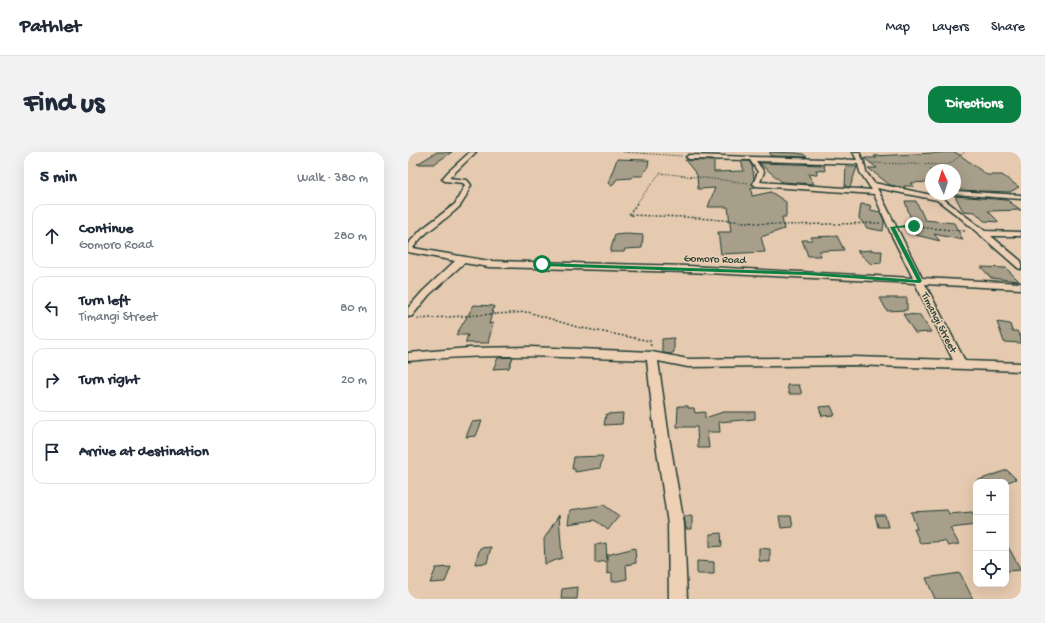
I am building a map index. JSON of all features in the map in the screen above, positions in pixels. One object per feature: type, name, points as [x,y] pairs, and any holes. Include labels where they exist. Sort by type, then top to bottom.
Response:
[{"type":"street","points":[[408,250],[414,239],[440,217],[459,204],[468,185],[465,181],[444,179],[473,152]]},
{"type":"street","name":"Timangi Street","points":[[856,152],[862,162],[865,176],[877,192],[891,225],[961,364]]},
{"type":"street","points":[[689,157],[862,162]]},
{"type":"street","points":[[752,159],[761,172],[756,184],[877,192]]},
{"type":"street","points":[[873,185],[908,194],[925,195]]},
{"type":"street","points":[[961,193],[988,194],[1021,198]]},
{"type":"street","points":[[946,200],[1021,266]]},
{"type":"street","points":[[983,233],[1021,234]]},
{"type":"street","name":"Gomoro Road","points":[[408,250],[489,264],[614,266],[807,274],[1021,286]]},
{"type":"street","points":[[412,316],[426,293],[462,260]]},
{"type":"street","points":[[408,357],[490,350],[652,356],[688,364],[853,361],[1021,367]]},
{"type":"street","points":[[652,356],[662,438],[676,524],[678,599]]},
{"type":"path","points":[[623,152],[689,157]]},
{"type":"path","points":[[862,162],[948,165],[964,152]]},
{"type":"path","points":[[756,184],[660,173],[643,192],[629,215],[685,217],[782,225],[914,226],[983,233]]},
{"type":"path","points":[[412,316],[528,312],[578,327],[650,341],[652,356]]},
{"type":"building","points":[[437,152],[452,152],[434,164],[417,164]]},
{"type":"building","points":[[770,152],[796,153],[803,154],[807,157],[770,156]]},
{"type":"building","points":[[954,152],[987,175],[1002,175],[1019,187],[1010,192],[961,190],[961,164],[925,164],[925,182],[910,183],[914,186],[904,186],[905,188],[890,185],[868,168],[877,168],[864,158],[877,158],[874,156]]},
{"type":"building","points":[[617,159],[649,161],[647,170],[645,170],[643,176],[617,179],[612,186],[608,183]]},
{"type":"building","points":[[685,160],[714,161],[714,172],[744,171],[741,161],[749,161],[752,166],[754,178],[752,184],[755,187],[751,188],[752,196],[771,192],[786,202],[786,217],[782,217],[784,229],[761,237],[765,252],[721,254],[718,232],[731,232],[728,207],[708,207],[715,188],[698,189],[697,175]]},
{"type":"building","points":[[759,163],[824,165],[825,171],[816,170],[817,175],[808,174],[814,184],[782,182]]},
{"type":"building","points":[[846,166],[857,167],[850,187],[845,187]]},
{"type":"building","points":[[961,196],[1007,200],[1021,210],[988,211],[999,222],[984,221],[975,212],[963,211],[957,200],[961,200]]},
{"type":"building","points":[[905,201],[916,201],[925,220],[954,223],[963,240],[934,234],[940,241],[916,235]]},
{"type":"building","points":[[861,204],[870,205],[871,210],[880,212],[884,220],[883,231],[867,228],[859,218]]},
{"type":"building","points":[[615,235],[643,235],[642,248],[625,249],[624,252],[610,252]]},
{"type":"building","points":[[837,236],[844,250],[819,251],[821,256],[808,256],[802,240],[812,240],[811,237]]},
{"type":"building","points":[[857,251],[882,251],[881,263],[871,264]]},
{"type":"building","points":[[981,267],[1006,268],[1019,281],[991,278]]},
{"type":"building","points":[[880,298],[907,298],[907,310],[887,311]]},
{"type":"building","points":[[474,305],[494,306],[489,324],[493,323],[488,343],[465,343],[468,335],[456,335]]},
{"type":"building","points":[[903,314],[920,315],[931,332],[915,333]]},
{"type":"building","points":[[997,322],[1010,324],[1012,331],[1017,331],[1021,338],[1021,343],[1004,342]]},
{"type":"building","points":[[674,338],[674,352],[670,354],[664,353],[662,350],[662,339]]},
{"type":"building","points":[[513,357],[509,368],[493,369],[498,358]]},
{"type":"building","points":[[787,385],[799,385],[802,394],[789,394]]},
{"type":"building","points":[[678,406],[688,406],[688,408],[694,408],[695,413],[705,412],[705,418],[723,412],[755,412],[755,419],[719,422],[720,432],[707,432],[709,448],[698,448],[697,427],[677,427]]},
{"type":"building","points":[[831,406],[835,415],[822,416],[819,407]]},
{"type":"building","points":[[623,413],[622,424],[604,425],[606,414]]},
{"type":"building","points":[[482,421],[476,436],[466,437],[472,422]]},
{"type":"building","points":[[603,456],[600,468],[575,472],[575,469],[572,469],[574,457]]},
{"type":"building","points":[[1007,470],[1016,479],[1009,482],[1009,479],[982,479]]},
{"type":"building","points":[[604,505],[619,516],[608,530],[595,520],[568,524],[570,510]]},
{"type":"building","points":[[947,510],[949,514],[972,512],[973,525],[950,528],[959,544],[948,546],[945,541],[920,543],[914,529],[917,529],[911,512]]},
{"type":"building","points":[[559,515],[562,558],[545,564],[544,539]]},
{"type":"building","points":[[875,515],[885,515],[888,527],[878,527]]},
{"type":"building","points":[[684,516],[692,516],[692,529],[686,529]]},
{"type":"building","points":[[779,516],[791,516],[793,527],[781,528]]},
{"type":"building","points":[[721,533],[722,546],[710,547],[710,534]]},
{"type":"building","points":[[606,543],[607,561],[595,563],[595,545]]},
{"type":"building","points":[[491,547],[487,563],[475,564],[480,548]]},
{"type":"building","points":[[635,548],[636,563],[626,565],[627,579],[612,582],[612,573],[607,574],[607,555]]},
{"type":"building","points":[[759,548],[770,549],[770,562],[759,561]]},
{"type":"building","points":[[1009,548],[1021,570],[1009,571]]},
{"type":"building","points":[[697,561],[714,562],[714,574],[697,574]]},
{"type":"building","points":[[451,567],[445,582],[430,583],[436,568]]},
{"type":"building","points":[[960,573],[973,599],[935,599],[926,578]]},
{"type":"building","points":[[578,587],[577,599],[561,599],[562,589]]},
{"type":"route","points":[[542,264],[807,274],[920,281],[892,227],[914,226]]}]
